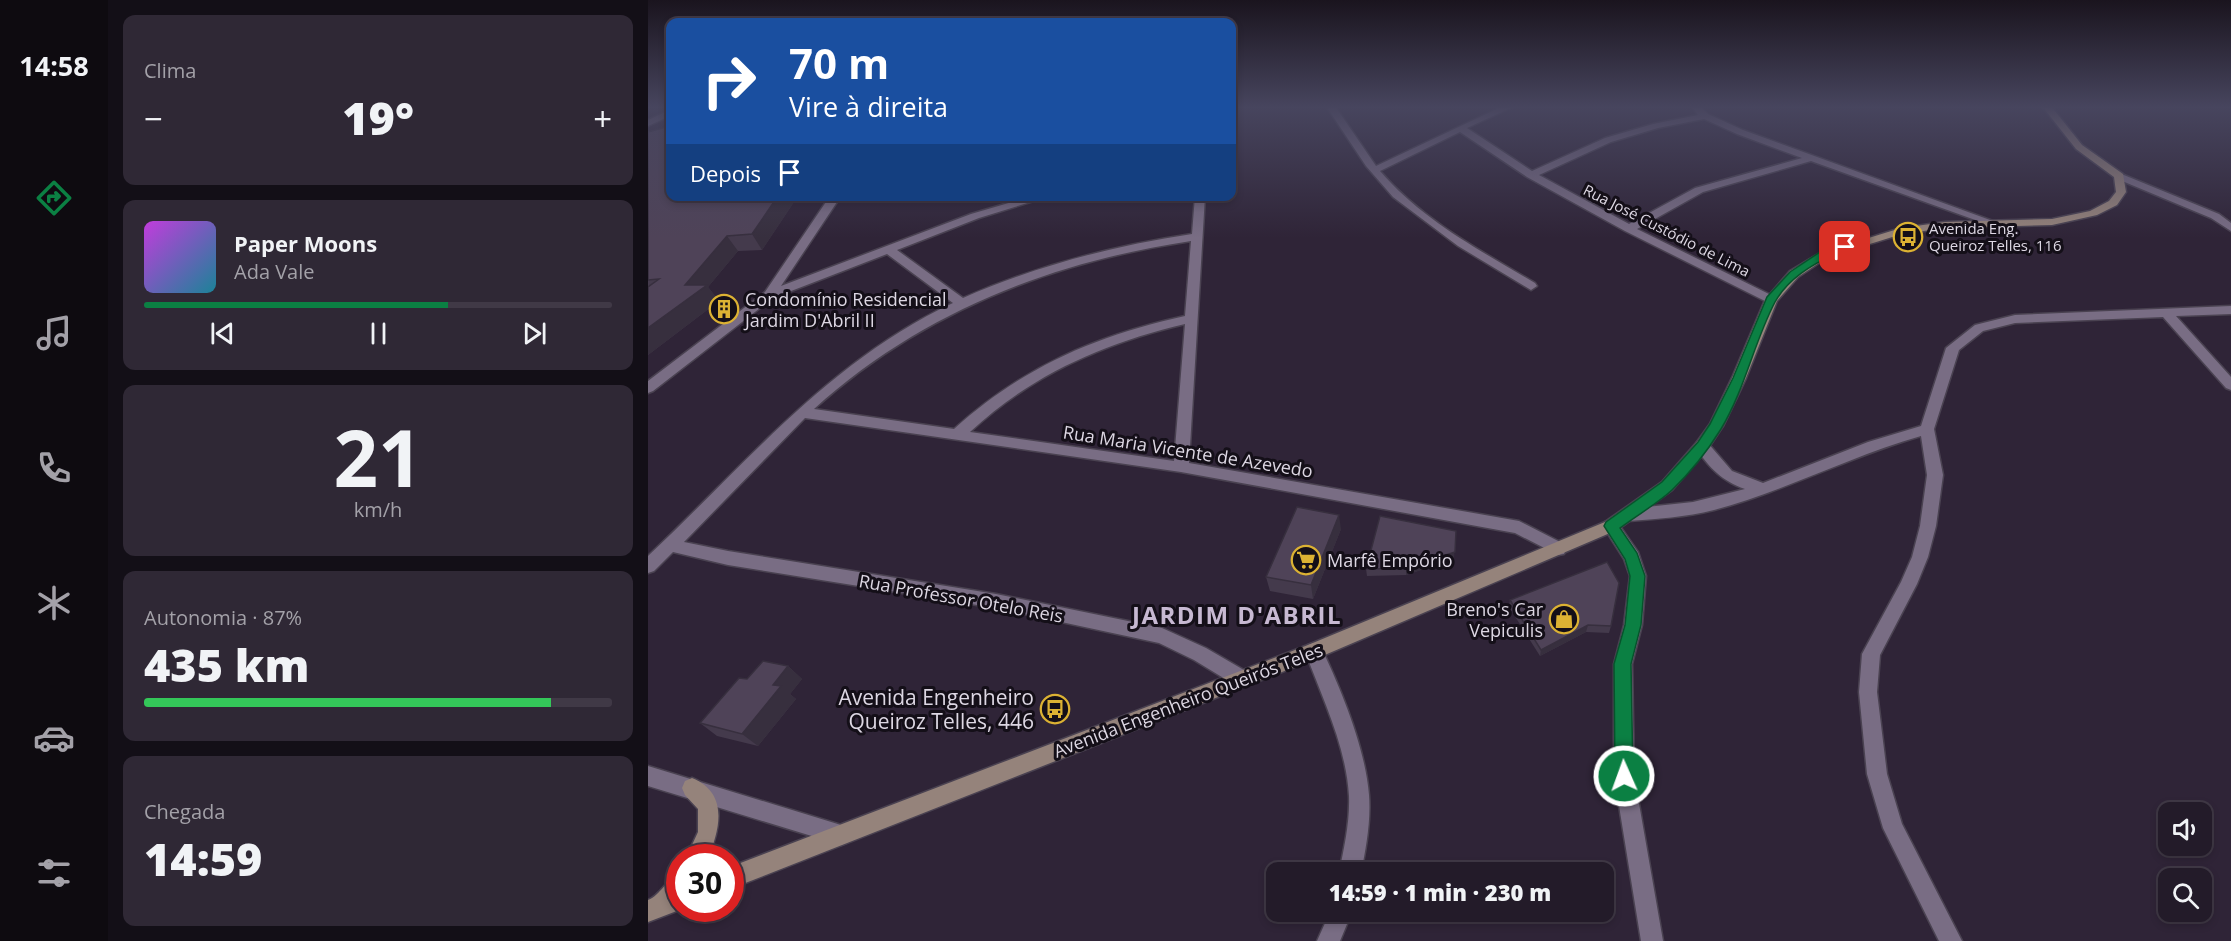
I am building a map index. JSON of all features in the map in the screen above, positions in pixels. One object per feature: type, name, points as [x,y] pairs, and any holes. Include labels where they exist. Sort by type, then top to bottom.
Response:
[{"type":"main road","points":[[2083,150],[2119,176]]},
{"type":"main road","name":"Avenida Engenheiro Queirós Teles","points":[[744,873],[1314,651],[1611,526],[1667,486],[1702,446],[1716,426],[1739,378],[1771,300],[1794,274],[1824,255],[1900,231],[2052,222],[2093,213],[2113,203],[2121,192],[2119,176]]},
{"type":"main road","points":[[692,788],[708,806],[708,833],[703,844]]},
{"type":"street","points":[[1358,150],[1396,194],[1453,238],[1531,286]]},
{"type":"street","points":[[1375,170],[1416,150]]},
{"type":"street","name":"Rua José Custódio de Lima","points":[[1493,150],[1531,175],[1629,229],[1771,300]]},
{"type":"street","points":[[1531,175],[1586,150]]},
{"type":"street","points":[[1789,150],[1996,224]]},
{"type":"street","points":[[1629,229],[1700,190],[1811,158]]},
{"type":"street","points":[[2119,176],[2231,223]]},
{"type":"street","points":[[769,295],[833,201]]},
{"type":"street","points":[[648,388],[769,295],[975,216],[1028,201]]},
{"type":"street","points":[[1181,468],[1200,201]]},
{"type":"street","points":[[2215,216],[2231,228]]},
{"type":"street","points":[[648,566],[827,391],[896,339],[993,288],[1060,265],[1140,245],[1197,237]]},
{"type":"street","points":[[888,249],[961,303]]},
{"type":"street","points":[[1951,941],[1893,828],[1877,774],[1868,692],[1871,654],[1909,584],[1920,557],[1928,526],[1935,475],[1927,429],[1953,348],[1979,328],[2016,319],[2231,310]]},
{"type":"street","points":[[2167,314],[2231,385]]},
{"type":"street","points":[[957,435],[979,413],[1007,393],[1077,352],[1124,336],[1191,319]]},
{"type":"street","name":"Rua Maria Vicente de Azevedo","points":[[805,412],[1181,468],[1519,528],[1558,549]]},
{"type":"street","points":[[1628,515],[1673,512],[1715,503],[1762,488],[1886,440],[1927,429]]},
{"type":"street","points":[[1702,446],[1718,468],[1737,482],[1762,488]]},
{"type":"street","points":[[1611,526],[1632,557],[1638,576],[1633,625],[1623,664],[1623,764],[1652,941]]},
{"type":"street","name":"Rua Professor Otelo Reis","points":[[670,545],[728,558],[996,601],[1162,636],[1200,654],[1242,679]]},
{"type":"street","points":[[1314,651],[1352,759],[1359,795],[1352,862]]},
{"type":"street","points":[[648,776],[842,835]]},
{"type":"street","points":[[1328,941],[1337,922]]},
{"type":"building","points":[[648,150],[666,150],[666,201],[775,201],[752,234],[727,236],[685,285],[707,285],[648,328],[648,287],[659,279],[648,280]]},
{"type":"building","name":"Marfê Empório","points":[[1297,507],[1339,515],[1311,585],[1266,577]]},
{"type":"building","points":[[1380,516],[1456,531],[1455,552],[1406,568],[1366,569]]},
{"type":"building","name":"Breno's Car Vepiculis","points":[[1607,562],[1619,583],[1611,626],[1588,625],[1541,650],[1510,600]]},
{"type":"building","points":[[763,661],[788,666],[773,685],[781,686],[742,734],[700,723],[739,678],[747,679]]},
{"type":"place","name":"Avenida Eng. Queiroz Telles, 116","points":[[1908,237]]},
{"type":"place","name":"Condomínio Residencial Jardim D'Abril II","points":[[724,309]]},
{"type":"place","name":"Marfê Empório","points":[[1306,560]]},
{"type":"place","name":"Breno's Car Vepiculis","points":[[1564,619]]},
{"type":"place","name":"Avenida Engenheiro Queiroz Telles, 446","points":[[1055,709]]},
{"type":"district","name":"JARDIM D'ABRIL","points":[[1237,614]]},
{"type":"route","points":[[1624,776],[1623,664],[1633,625],[1638,576],[1632,557],[1611,526],[1667,486],[1702,446],[1716,426],[1739,378],[1771,300],[1794,274],[1824,255],[1845,247]]}]
